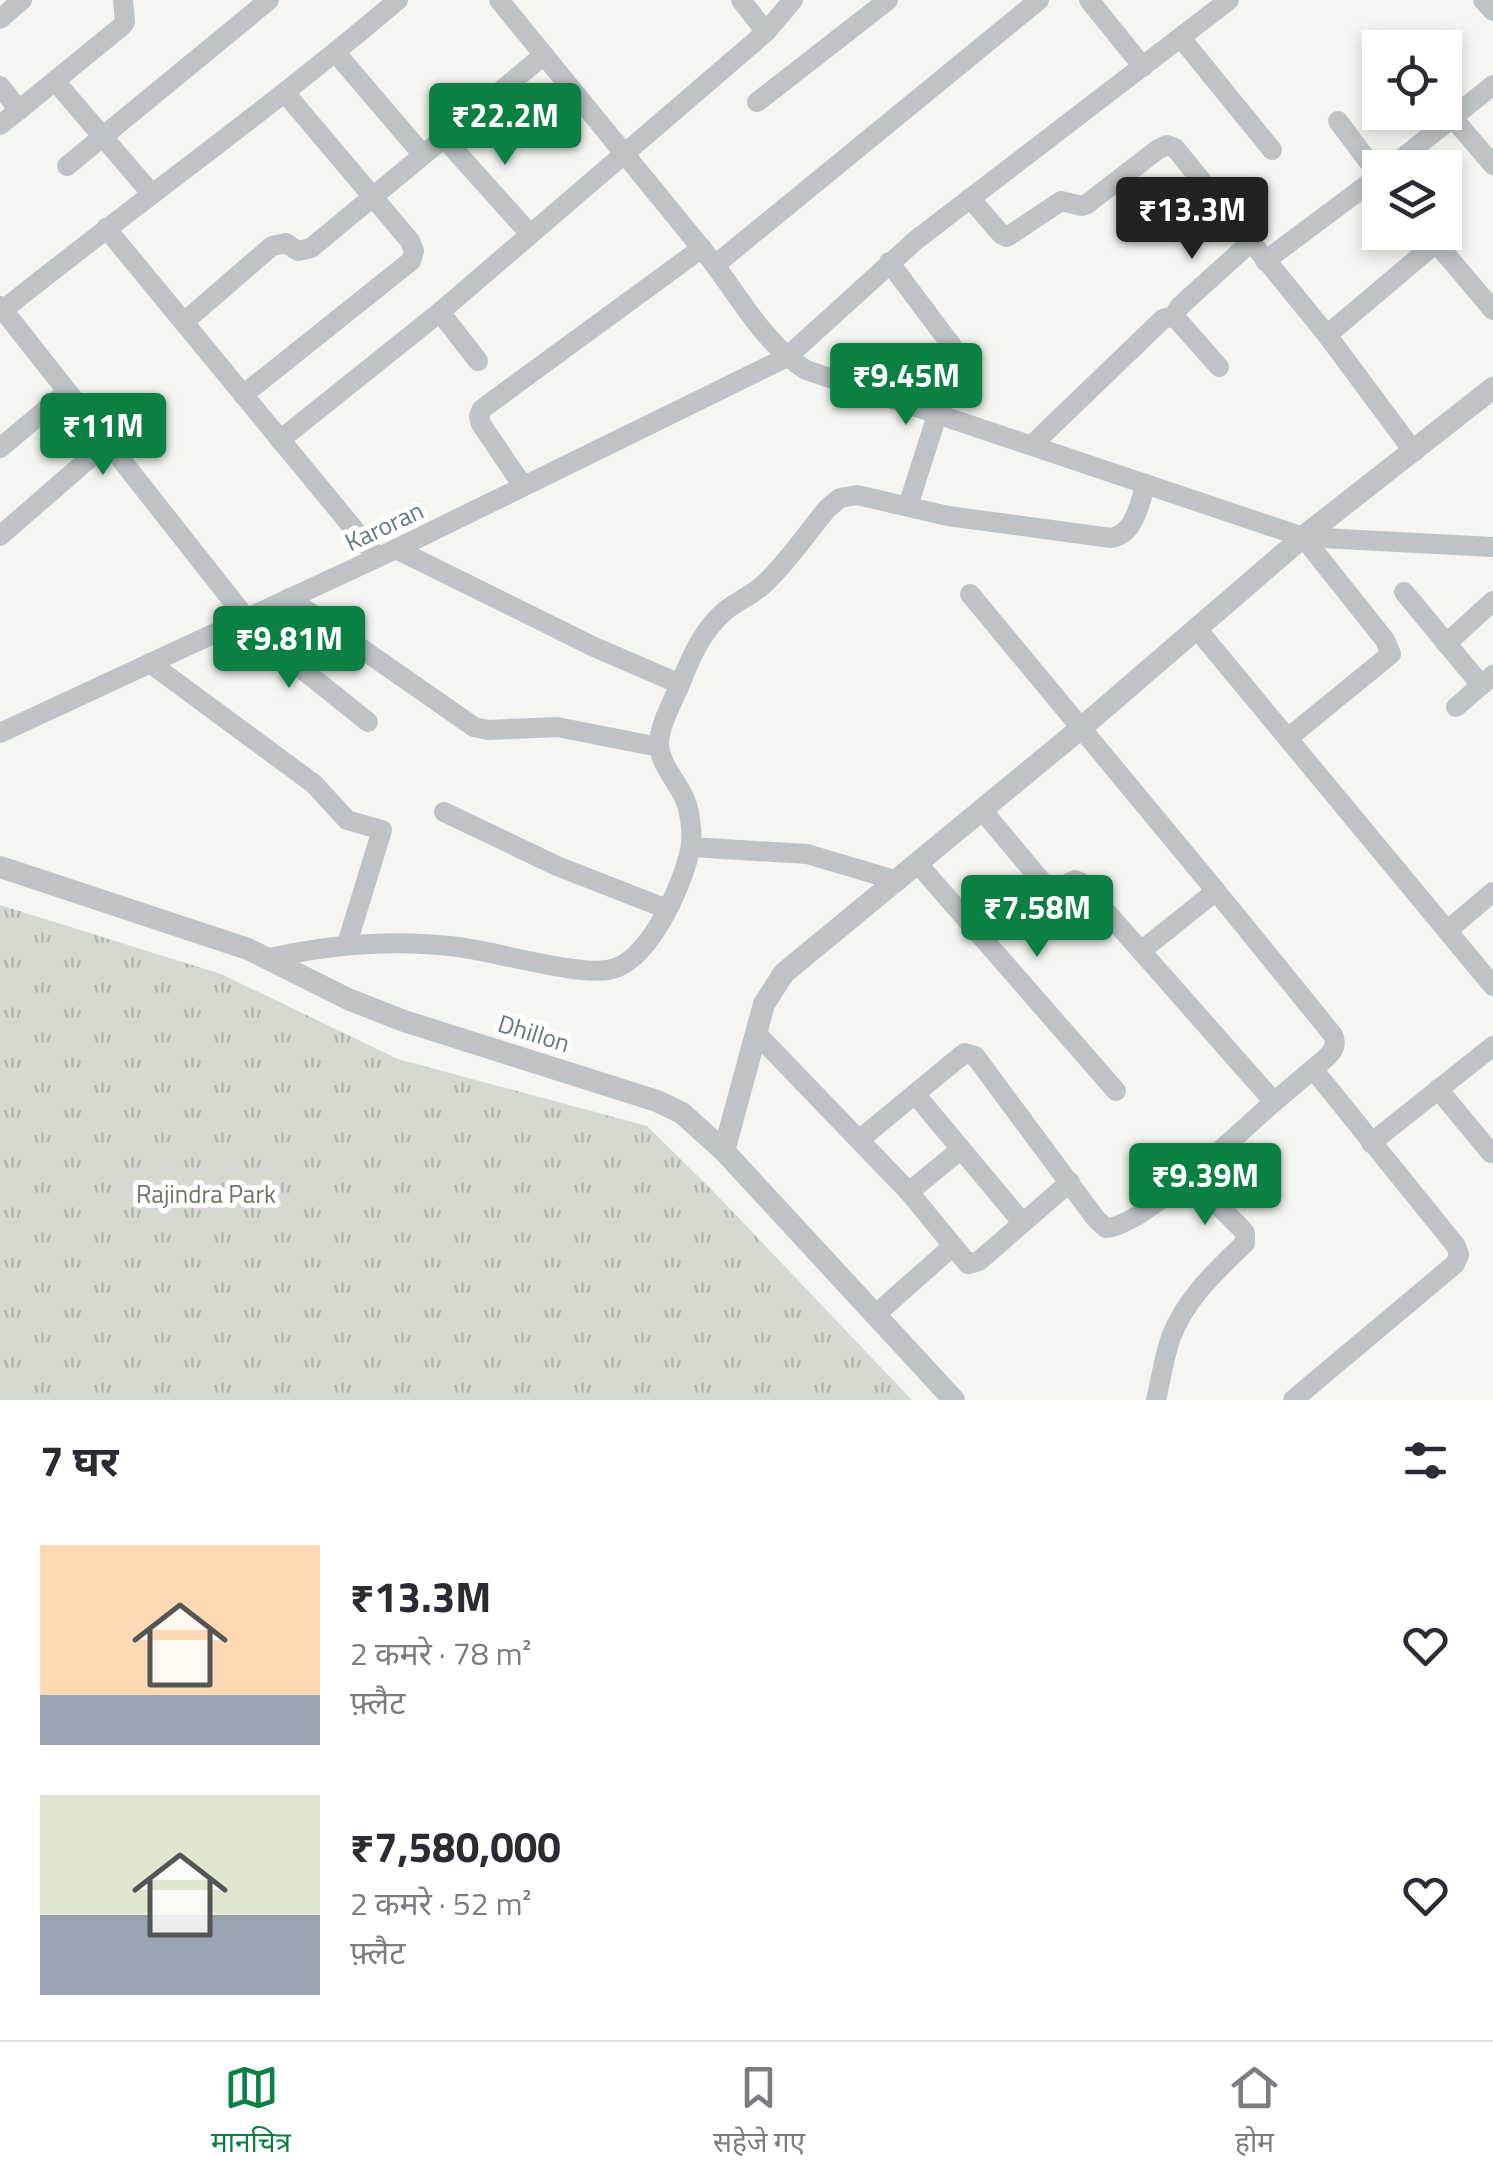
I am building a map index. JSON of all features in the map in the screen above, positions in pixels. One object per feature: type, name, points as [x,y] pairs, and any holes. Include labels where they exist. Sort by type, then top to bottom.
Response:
[{"type":"street","points":[[0,19],[22,0]]},
{"type":"street","points":[[0,125],[122,26],[123,0]]},
{"type":"street","points":[[67,166],[269,0]]},
{"type":"street","points":[[368,722],[246,618],[2,308],[286,94],[398,0]]},
{"type":"street","points":[[499,0],[708,256],[768,339],[806,370],[1303,537],[1493,547]]},
{"type":"street","points":[[741,0],[766,32]]},
{"type":"street","points":[[280,440],[440,312],[766,32],[793,0]]},
{"type":"street","points":[[757,102],[888,0]]},
{"type":"street","points":[[523,486],[481,424],[482,409],[708,256],[1040,0]]},
{"type":"street","points":[[1089,0],[1144,67]]},
{"type":"street","name":"Karoran","points":[[0,732],[387,553],[787,358],[888,262],[1229,0]]},
{"type":"street","points":[[1483,0],[1493,12]]},
{"type":"street","points":[[1180,38],[1272,150]]},
{"type":"street","points":[[336,53],[422,156]]},
{"type":"street","points":[[184,322],[272,246],[286,243],[305,251],[544,55]]},
{"type":"street","points":[[55,81],[152,194]]},
{"type":"street","points":[[1462,110],[1493,85]]},
{"type":"street","points":[[0,86],[19,110]]},
{"type":"street","points":[[243,395],[411,261],[414,251],[410,241],[286,94]]},
{"type":"street","points":[[1338,121],[1362,152]]},
{"type":"street","points":[[1462,129],[1493,165]]},
{"type":"street","points":[[1412,150],[1437,130]]},
{"type":"street","points":[[443,137],[530,234]]},
{"type":"street","points":[[970,198],[1000,234],[1007,237],[1061,201],[1088,204],[1167,145],[1175,148],[1326,335],[1414,452]]},
{"type":"street","points":[[1265,261],[1362,189]]},
{"type":"street","points":[[106,228],[280,440],[387,553],[680,684]]},
{"type":"street","points":[[1033,444],[1163,319],[1174,316],[1180,306],[1251,242]]},
{"type":"street","points":[[1326,335],[1418,250]]},
{"type":"street","points":[[1441,250],[1493,310]]},
{"type":"street","points":[[888,262],[958,354]]},
{"type":"street","points":[[440,312],[478,361]]},
{"type":"street","points":[[1174,316],[1219,367]]},
{"type":"street","points":[[724,1151],[764,1004],[784,973],[1080,729],[1303,537],[1493,388]]},
{"type":"street","points":[[0,448],[67,392]]},
{"type":"street","points":[[908,506],[938,412]]},
{"type":"street","points":[[0,536],[107,444]]},
{"type":"street","points":[[270,958],[348,944],[454,946],[595,971],[612,970],[641,952],[667,910],[691,847],[684,791],[663,761],[659,746],[660,735],[700,640],[726,610],[761,587],[827,509],[840,498],[858,495],[948,516],[1111,538],[1122,536],[1130,527],[1146,484]]},
{"type":"street","points":[[1288,738],[1391,654],[1385,640],[1303,537]]},
{"type":"street","points":[[1404,592],[1446,644],[1487,680],[1456,707]]},
{"type":"street","points":[[859,1140],[965,1054],[975,1056],[1096,1219],[1106,1228],[1116,1228],[1142,1213],[1188,1176],[1334,1051],[1336,1042],[970,594]]},
{"type":"street","points":[[289,598],[474,726],[488,730],[557,728],[659,746]]},
{"type":"street","points":[[1446,644],[1493,602]]},
{"type":"street","points":[[1196,628],[1493,986]]},
{"type":"street","points":[[150,663],[314,784],[347,820],[382,830],[348,944]]},
{"type":"street","points":[[982,810],[1048,889],[1075,880],[1080,882],[1274,1102]]},
{"type":"street","points":[[444,812],[557,866],[667,910]]},
{"type":"street","points":[[691,847],[807,854],[898,881]]},
{"type":"street","points":[[918,864],[1116,1090]]},
{"type":"street","name":"Dhillon","points":[[0,867],[270,958],[377,1012],[657,1101],[682,1114],[724,1151],[954,1400]]},
{"type":"street","points":[[1142,951],[1216,892]]},
{"type":"street","points":[[1448,930],[1493,892]]},
{"type":"street","points":[[756,1034],[909,1192],[968,1264],[974,1264],[1070,1182]]},
{"type":"street","points":[[1372,1144],[1493,1046]]},
{"type":"street","points":[[1293,1400],[1455,1264],[1459,1255],[1456,1246],[1313,1068]]},
{"type":"street","points":[[1438,1089],[1490,1153]]},
{"type":"street","points":[[915,1094],[1022,1222]]},
{"type":"street","points":[[909,1192],[960,1150]]},
{"type":"street","points":[[1156,1400],[1170,1338],[1181,1316],[1208,1279],[1245,1243],[1240,1226],[1188,1176]]},
{"type":"street","points":[[875,1315],[953,1246]]},
{"type":"green space","name":"Rajindra Park","points":[[0,905],[221,974],[398,1059],[647,1126],[912,1400],[0,1400]]}]
